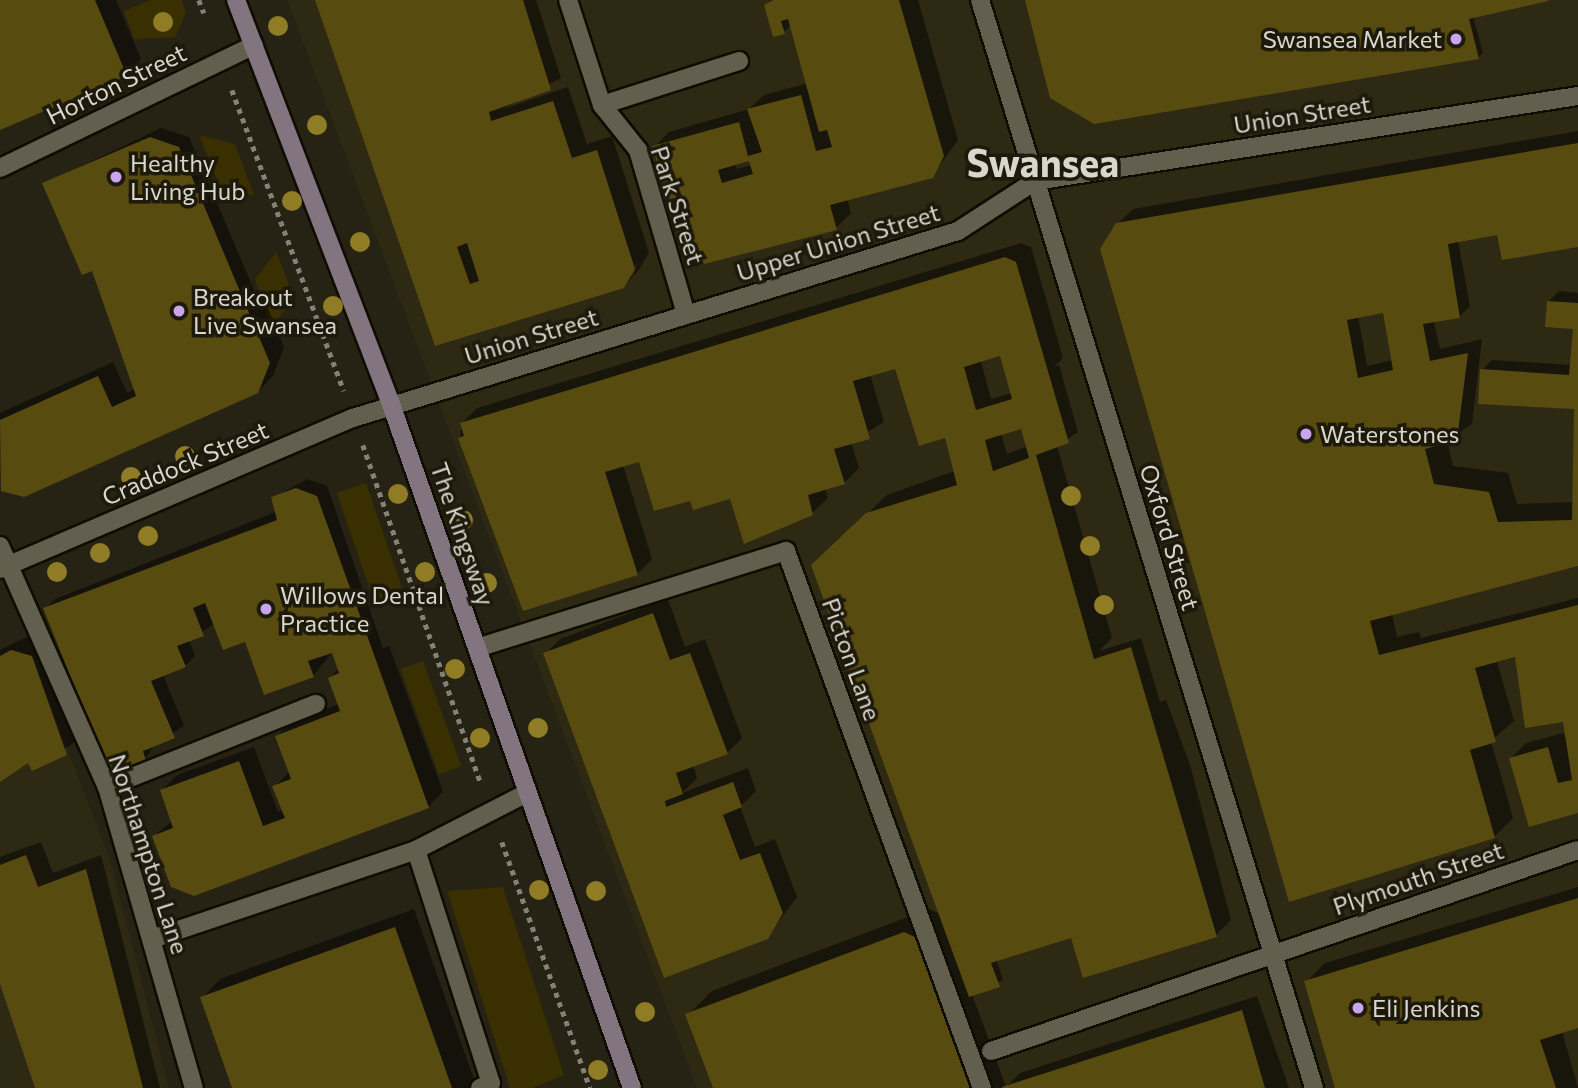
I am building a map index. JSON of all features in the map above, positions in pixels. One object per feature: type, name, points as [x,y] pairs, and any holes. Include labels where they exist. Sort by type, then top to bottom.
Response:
[{"type":"street","name":"The Kingsway","points":[[236,0],[392,407],[632,1088]]},
{"type":"street","name":"Park Street","points":[[568,0],[601,105],[638,150],[686,314]]},
{"type":"street","name":"Oxford Street","points":[[980,0],[1314,1088]]},
{"type":"street","name":"Horton Street","points":[[0,167],[254,45]]},
{"type":"street","points":[[601,105],[740,61]]},
{"type":"street","name":"Union Street","points":[[1035,181],[1578,96]]},
{"type":"street","name":"Upper Union Street","points":[[686,314],[958,231],[1035,181]]},
{"type":"street","name":"Union Street","points":[[392,407],[686,314]]},
{"type":"street","name":"Craddock Street","points":[[4,567],[354,418],[392,407]]},
{"type":"street","name":"Northampton Lane","points":[[0,547],[4,567],[107,787],[194,1088]]},
{"type":"street","name":"Picton Lane","points":[[477,648],[786,551],[982,1088]]},
{"type":"street","points":[[107,787],[316,704]]},
{"type":"street","points":[[152,939],[415,850],[527,793]]},
{"type":"street","points":[[415,850],[491,1083],[480,1088]]},
{"type":"street","name":"Plymouth Street","points":[[991,1051],[1578,850]]},
{"type":"path","points":[[199,0],[354,418],[590,1088]]},
{"type":"shaded area","points":[[151,0],[182,0],[186,13],[175,37],[134,39],[124,11]]},
{"type":"shaded area","points":[[287,0],[1578,0],[1578,1088],[697,1088]]},
{"type":"shaded area","points":[[199,135],[235,144],[254,195],[222,192]]},
{"type":"shaded area","points":[[276,252],[295,299],[271,326],[255,279]]},
{"type":"shaded area","points":[[366,483],[405,597],[376,608],[337,493]]},
{"type":"shaded area","points":[[0,656],[32,656],[110,860],[169,1088],[0,1088]]},
{"type":"shaded area","points":[[423,661],[461,766],[439,774],[400,669]]},
{"type":"shaded area","points":[[503,887],[564,1075],[533,1088],[510,1088],[447,891]]},
{"type":"building","points":[[0,0],[95,0],[127,76],[0,130]]},
{"type":"building","points":[[315,0],[523,0],[551,90],[489,112],[491,121],[553,101],[572,158],[597,150],[635,269],[624,288],[435,346]],"holes":[[[467,243],[479,281],[470,284],[457,247]]]},
{"type":"building","points":[[773,0],[899,0],[944,156],[933,178],[830,205],[837,230],[700,265],[686,260],[652,146],[739,122],[748,156],[762,152],[747,109],[801,95],[816,151],[832,147],[827,130],[819,132],[788,19],[781,21],[785,34],[773,37],[764,5]],"holes":[[[749,161],[753,174],[722,183],[718,170]]]},
{"type":"building","points":[[1025,0],[1548,1],[1469,19],[1479,59],[1094,124],[1050,98]]},
{"type":"building","points":[[150,137],[179,147],[189,170],[270,363],[258,393],[24,497],[1,491],[0,420],[98,376],[112,407],[136,396],[92,271],[82,275],[42,183]]},
{"type":"building","points":[[1578,143],[1578,247],[1502,260],[1497,235],[1448,244],[1460,318],[1423,324],[1430,361],[1468,353],[1457,440],[1425,449],[1434,484],[1489,492],[1498,522],[1572,520],[1574,409],[1478,404],[1480,369],[1569,375],[1573,329],[1545,327],[1547,301],[1578,303],[1578,566],[1370,621],[1379,655],[1578,605],[1578,813],[1529,827],[1509,758],[1548,747],[1558,783],[1572,780],[1563,722],[1525,728],[1515,657],[1475,668],[1496,742],[1470,750],[1495,838],[1289,902],[1100,249],[1116,223]],"holes":[[[1383,313],[1393,370],[1358,378],[1347,320]]]},
{"type":"building","points":[[1005,257],[1016,262],[1069,443],[1036,455],[1094,659],[1131,647],[1217,937],[1083,978],[1071,938],[991,963],[1000,987],[969,997],[811,565],[866,513],[957,485],[945,438],[919,446],[895,369],[853,381],[870,439],[834,449],[845,484],[808,495],[813,515],[744,544],[730,499],[693,510],[690,501],[654,511],[639,462],[605,472],[638,575],[523,611],[458,438],[464,436],[460,423]],"holes":[[[1000,356],[1012,399],[976,410],[964,367]],[[1021,429],[1029,458],[993,471],[985,440]]]},
{"type":"building","points":[[296,488],[317,496],[429,808],[194,896],[171,887],[152,836],[173,828],[160,790],[239,761],[263,826],[285,818],[272,786],[291,779],[275,736],[340,711],[328,678],[339,673],[332,653],[308,661],[314,677],[264,695],[245,642],[223,650],[205,603],[193,608],[204,636],[177,646],[186,667],[151,681],[175,738],[143,751],[146,761],[110,775],[43,608],[277,520],[271,497]]},
{"type":"building","points":[[653,613],[670,660],[690,653],[728,754],[676,773],[683,794],[665,801],[666,807],[733,782],[742,807],[723,815],[740,860],[760,853],[783,913],[768,939],[664,978],[543,653]]},
{"type":"building","points":[[11,650],[32,656],[67,755],[32,771],[28,763],[0,782],[0,656]]},
{"type":"building","points":[[26,855],[38,887],[86,869],[143,1088],[35,1088],[0,984],[0,865]]},
{"type":"building","points":[[1578,898],[1578,1028],[1540,1040],[1556,1088],[1335,1088],[1304,981]]},
{"type":"building","points":[[395,927],[452,1088],[232,1088],[200,997]]},
{"type":"building","points":[[904,932],[919,939],[974,1088],[713,1088],[685,1014]]},
{"type":"building","points":[[1242,1010],[1265,1088],[1002,1088],[1002,1087]]},
{"type":"place","name":"Swansea Market","points":[[1456,39]]},
{"type":"place","name":"Healthy Living Hub","points":[[116,177]]},
{"type":"place","name":"Breakout Live Swansea","points":[[179,311]]},
{"type":"place","name":"Waterstones","points":[[1306,434]]},
{"type":"place","name":"Willows Dental Practice","points":[[266,609]]},
{"type":"place","name":"Eli Jenkins","points":[[1358,1008]]},
{"type":"district","name":"Swansea","points":[[1043,162]]}]
